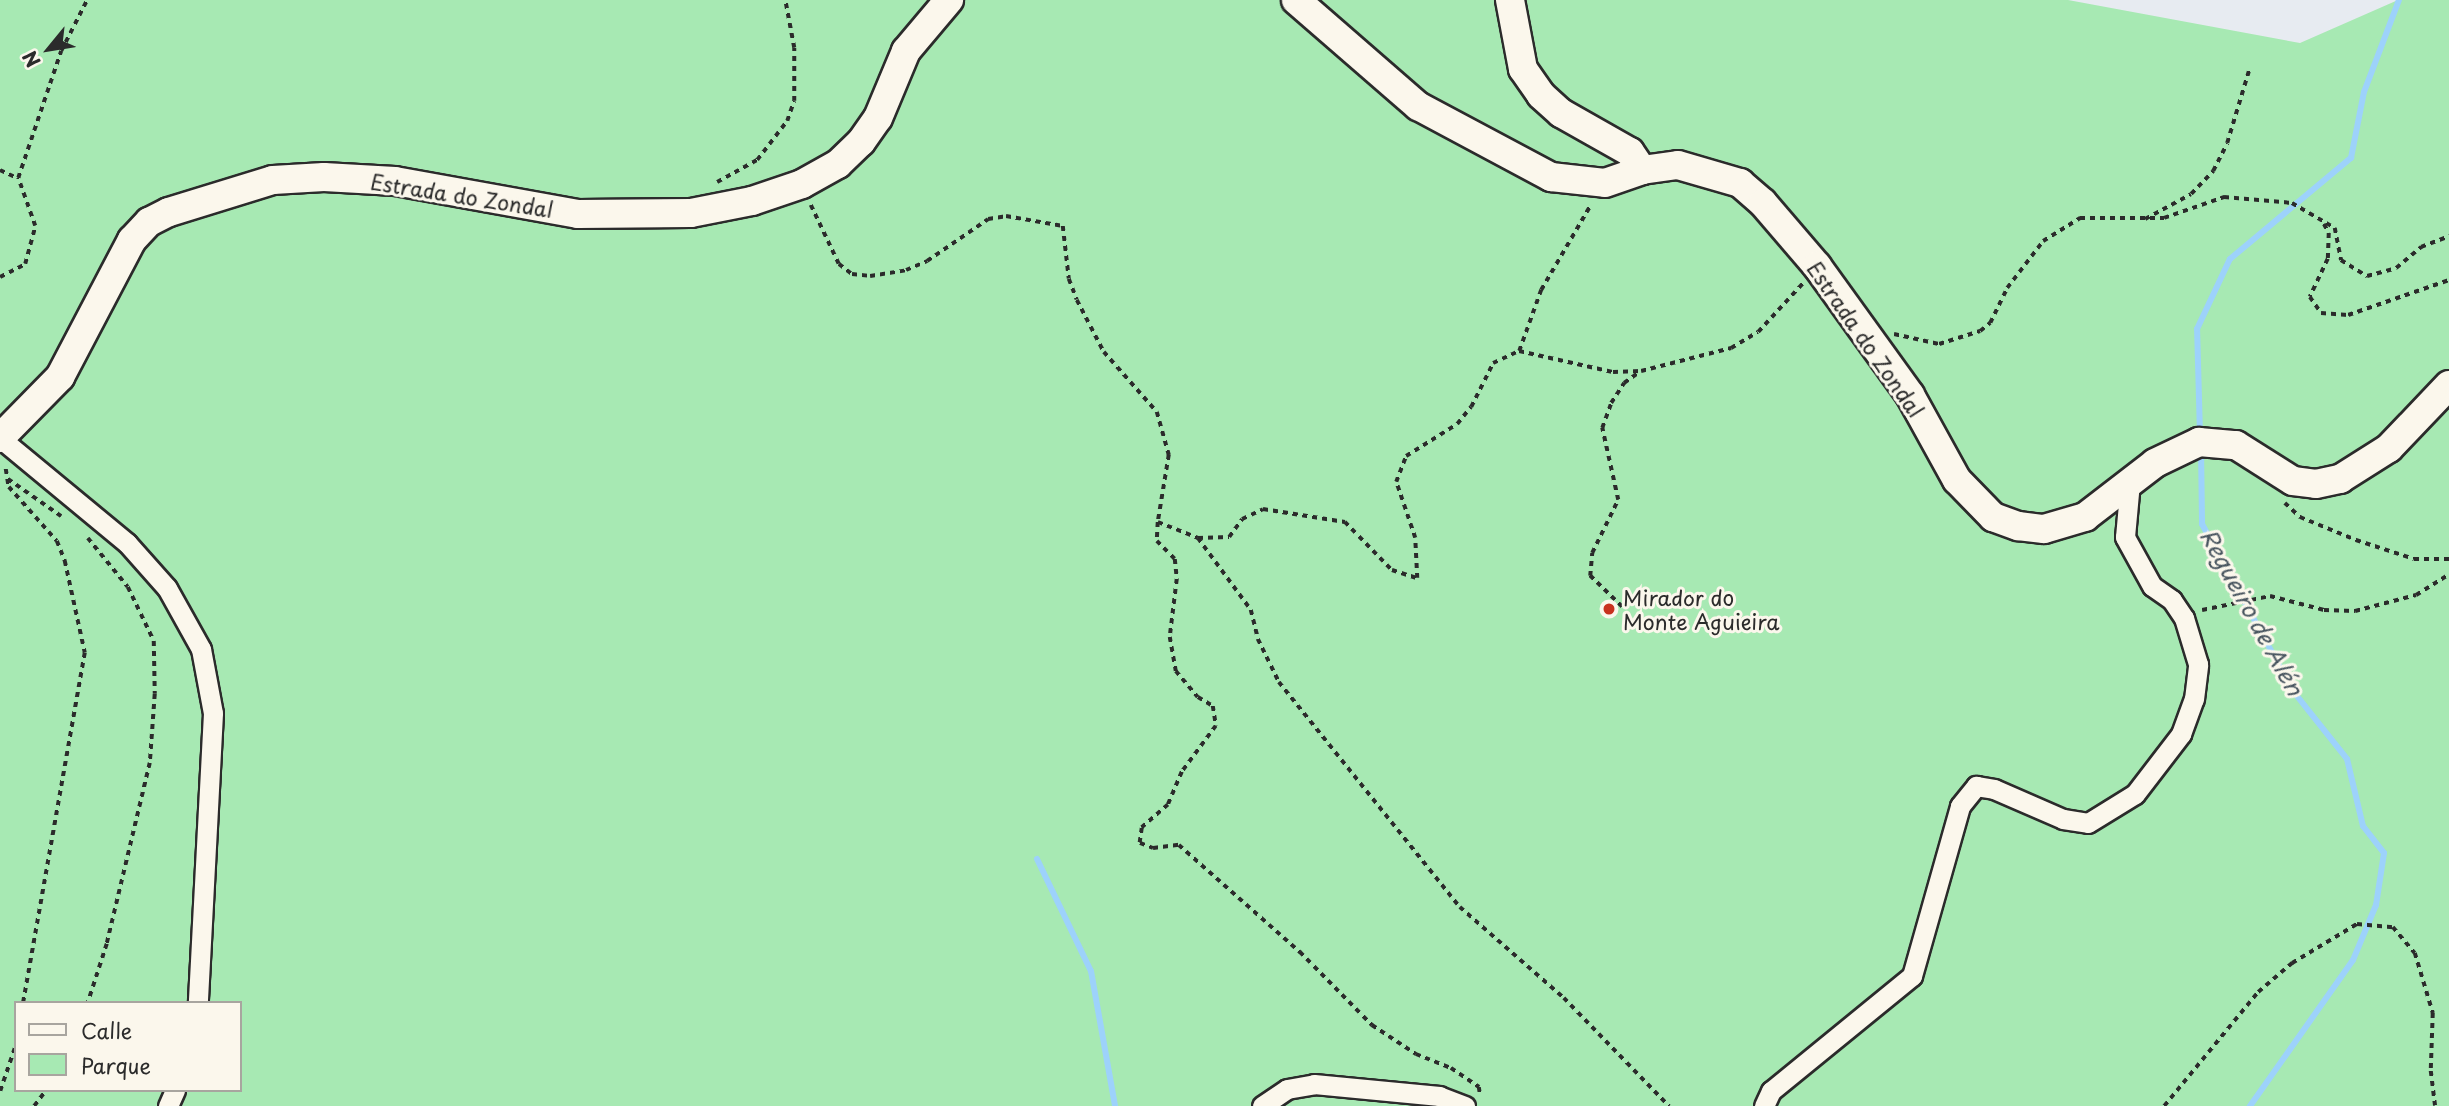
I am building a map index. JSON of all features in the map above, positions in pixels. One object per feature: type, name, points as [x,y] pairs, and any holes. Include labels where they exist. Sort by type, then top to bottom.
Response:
[{"type":"street","name":"Estrada do Zondal","points":[[0,438],[60,377],[132,240],[149,222],[204,199],[273,180],[324,177],[395,181],[578,214],[691,213],[752,201],[802,184],[838,163],[862,142],[878,118],[906,51],[948,0]]},
{"type":"street","name":"Estrada do Zondal","points":[[1296,0],[1418,106],[1551,177],[1605,183],[1642,170],[1678,165],[1740,183],[1763,203],[1817,265],[1910,395],[1957,480],[1993,517],[2018,526],[2063,526],[2085,517],[2155,463],[2199,442],[2236,445],[2293,481],[2316,484],[2340,479],[2389,448],[2449,385]]},
{"type":"street","points":[[1510,0],[1523,69],[1541,95],[1561,113],[1630,152],[1642,170]]},
{"type":"street","points":[[0,438],[127,543],[167,589],[201,649],[213,713],[198,1001]]},
{"type":"street","points":[[1763,1106],[1771,1091],[1912,976],[1960,806],[1976,786],[1994,789],[2063,819],[2088,823],[2135,794],[2181,734],[2194,699],[2198,664],[2184,618],[2172,600],[2152,586],[2125,537],[2130,482]]},
{"type":"street","points":[[1262,1106],[1287,1089],[1314,1084],[1473,1101]]},
{"type":"path","points":[[0,277],[25,264],[35,226],[18,178],[61,51],[87,0]]},
{"type":"path","points":[[691,213],[712,186],[757,160],[787,121],[794,101],[794,59],[785,0]]},
{"type":"path","points":[[2143,220],[2191,194],[2213,171],[2227,143],[2250,67]]},
{"type":"path","points":[[0,170],[18,178]]},
{"type":"path","points":[[1519,351],[1563,246],[1605,183]]},
{"type":"path","points":[[802,184],[828,248],[852,274],[885,275],[906,270],[974,224],[995,217],[1049,220],[1063,226],[1069,279],[1077,300],[1104,352],[1157,412],[1169,455],[1157,541],[1175,559],[1177,579],[1170,637],[1176,671],[1213,706],[1216,726],[1182,772],[1168,805],[1142,828],[1140,843],[1153,848],[1179,845],[1300,952],[1372,1025],[1416,1055],[1451,1068],[1479,1087],[1473,1101]]},
{"type":"path","points":[[1857,321],[1920,341],[1950,343],[1990,323],[2028,259],[2043,241],[2080,218],[2164,218],[2224,197],[2292,203],[2335,228],[2341,260],[2367,276],[2396,268],[2421,247],[2449,236]]},
{"type":"path","points":[[2322,222],[2329,233],[2328,259],[2310,298],[2321,313],[2347,315],[2449,280]]},
{"type":"path","points":[[1158,522],[1198,538],[1229,537],[1242,519],[1263,509],[1345,522],[1392,570],[1417,578],[1415,538],[1396,482],[1406,456],[1457,424],[1471,407],[1493,363],[1519,351],[1613,372],[1641,371],[1731,348],[1749,337],[1783,308],[1817,265]]},
{"type":"path","points":[[1622,607],[1590,576],[1592,553],[1618,500],[1602,428],[1624,383],[1641,371]]},
{"type":"path","points":[[23,1001],[85,653],[65,561],[57,541],[20,501],[8,479],[70,522]]},
{"type":"path","points":[[2283,502],[2300,517],[2356,540],[2414,559],[2449,559]]},
{"type":"path","points":[[81,529],[128,587],[154,641],[155,694],[150,763],[107,944],[89,1001]]},
{"type":"path","points":[[1198,538],[1251,610],[1258,639],[1279,682],[1337,748],[1380,811],[1460,906],[1564,998],[1669,1106]]},
{"type":"path","points":[[2184,618],[2210,606],[2270,596],[2324,610],[2355,611],[2416,595],[2449,575]]},
{"type":"path","points":[[2164,1106],[2258,992],[2292,963],[2357,924],[2393,927],[2415,953],[2433,1013],[2431,1070],[2435,1106]]},
{"type":"path","points":[[0,1091],[14,1050]]},
{"type":"green space","points":[[0,0],[2068,0],[2300,43],[2398,0],[2449,0],[2449,1106],[0,1106]]},
{"type":"waterway","name":"Regueiro de Alén","points":[[2200,434],[2197,329],[2230,259],[2351,158],[2364,92],[2399,0]]},
{"type":"waterway","name":"Regueiro de Alén","points":[[2201,448],[2202,524],[2293,691],[2347,759],[2363,826],[2384,853],[2376,905],[2353,960],[2250,1106]]},
{"type":"waterway","points":[[1037,859],[1091,971],[1115,1106]]},
{"type":"place","name":"Mirador do Monte Aguieira","points":[[1609,609]]}]
